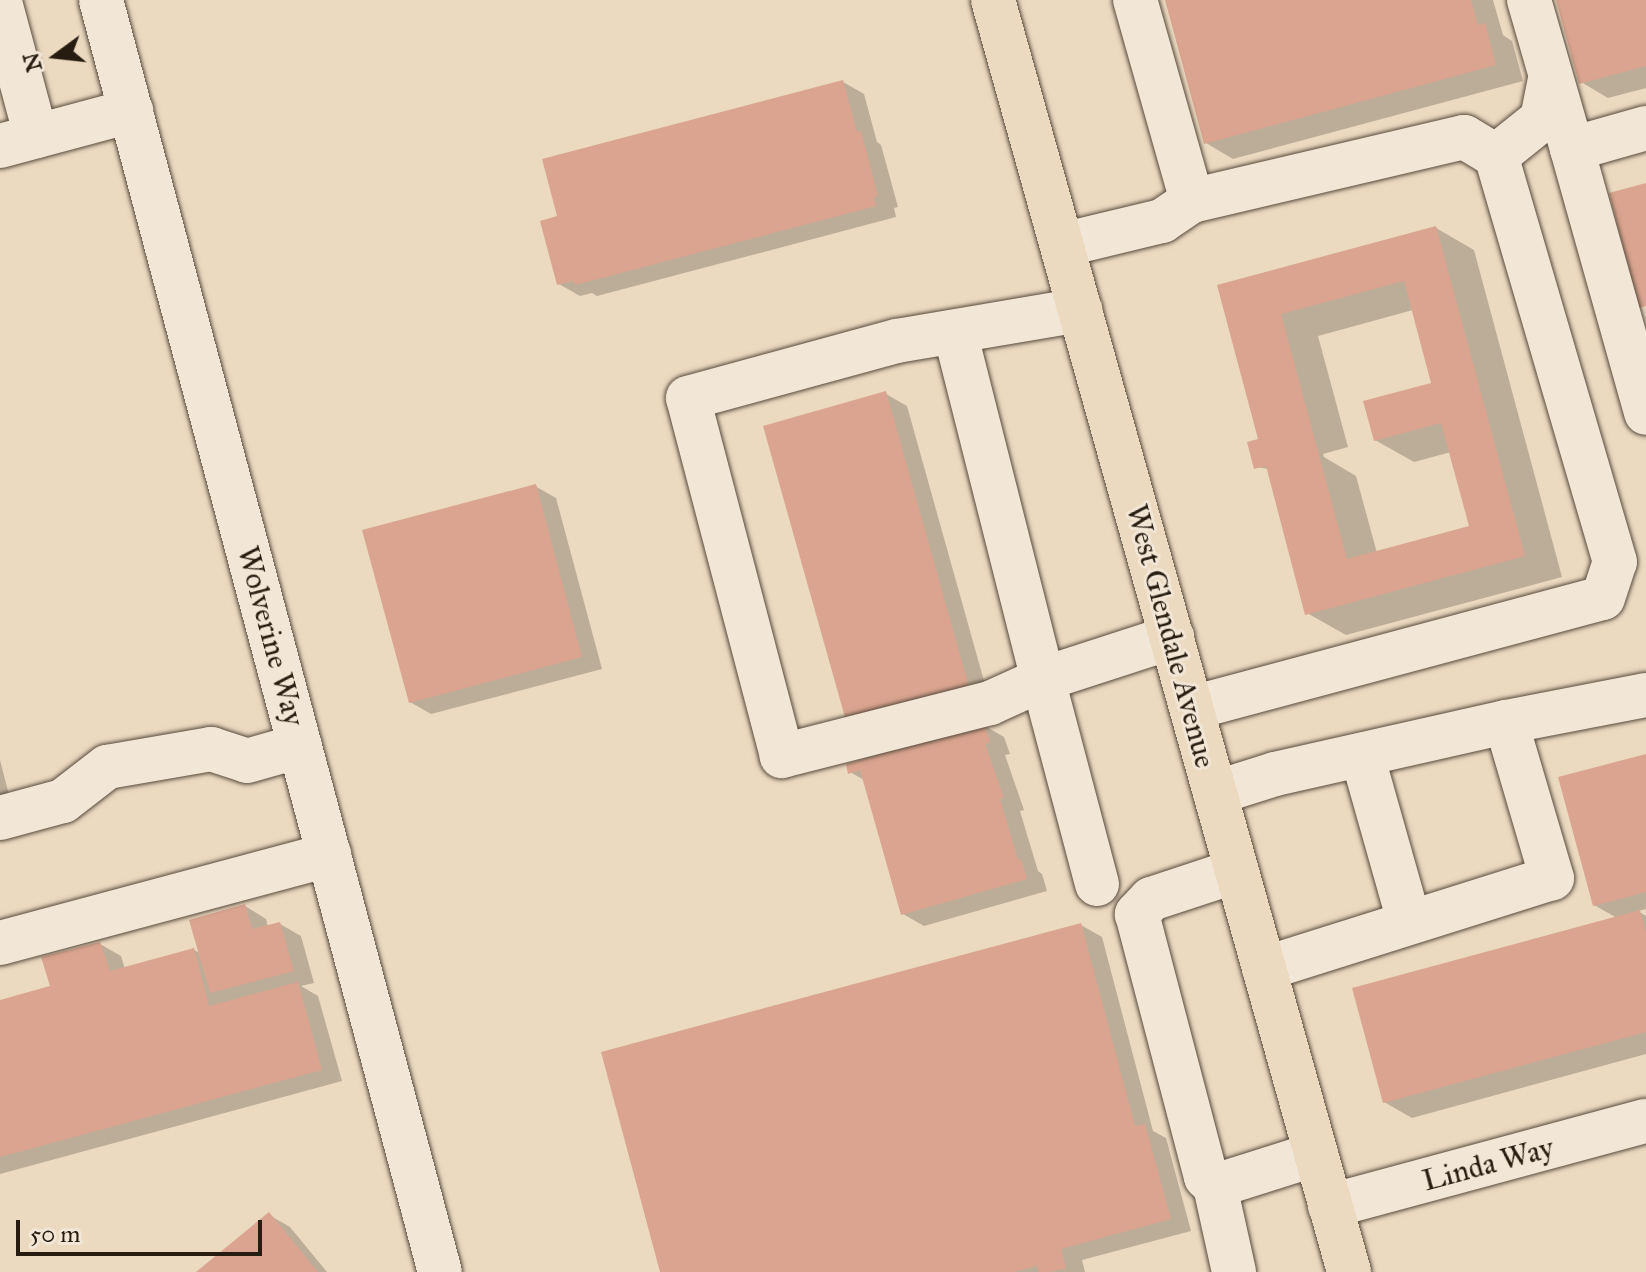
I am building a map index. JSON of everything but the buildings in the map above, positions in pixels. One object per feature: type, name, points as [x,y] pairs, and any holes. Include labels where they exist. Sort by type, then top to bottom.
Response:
[{"type":"main road","name":"West Glendale Avenue","points":[[993,0],[1349,1272]]},
{"type":"street","name":"Wolverine Way","points":[[101,0],[440,1272]]},
{"type":"street","points":[[1135,0],[1192,201]]},
{"type":"street","points":[[1529,0],[1550,79],[1640,369],[1646,413]]},
{"type":"street","points":[[0,2],[18,141],[131,111]]},
{"type":"street","points":[[1496,156],[1542,119],[1550,79]]},
{"type":"street","points":[[1572,149],[1646,128]]},
{"type":"street","points":[[1062,245],[1162,221],[1192,201],[1464,137],[1496,156],[1615,562],[1603,598],[1192,708]]},
{"type":"street","points":[[1080,310],[897,341],[688,398],[782,756],[990,703],[1043,679],[1172,637]]},
{"type":"street","points":[[955,332],[1097,884]]},
{"type":"street","points":[[1215,793],[1506,722],[1646,695]]},
{"type":"street","points":[[1264,969],[1552,878],[1506,722]]},
{"type":"street","points":[[0,818],[63,801],[107,767],[211,749],[247,761],[300,746]]},
{"type":"street","points":[[1362,755],[1409,921]]},
{"type":"street","points":[[0,943],[329,855]]},
{"type":"street","points":[[1234,1272],[1215,1186],[1206,1177],[1137,914],[1151,899],[1236,871]]},
{"type":"street","name":"Linda Way","points":[[1330,1206],[1646,1121]]},
{"type":"street","points":[[1215,1186],[1316,1154]]}]
